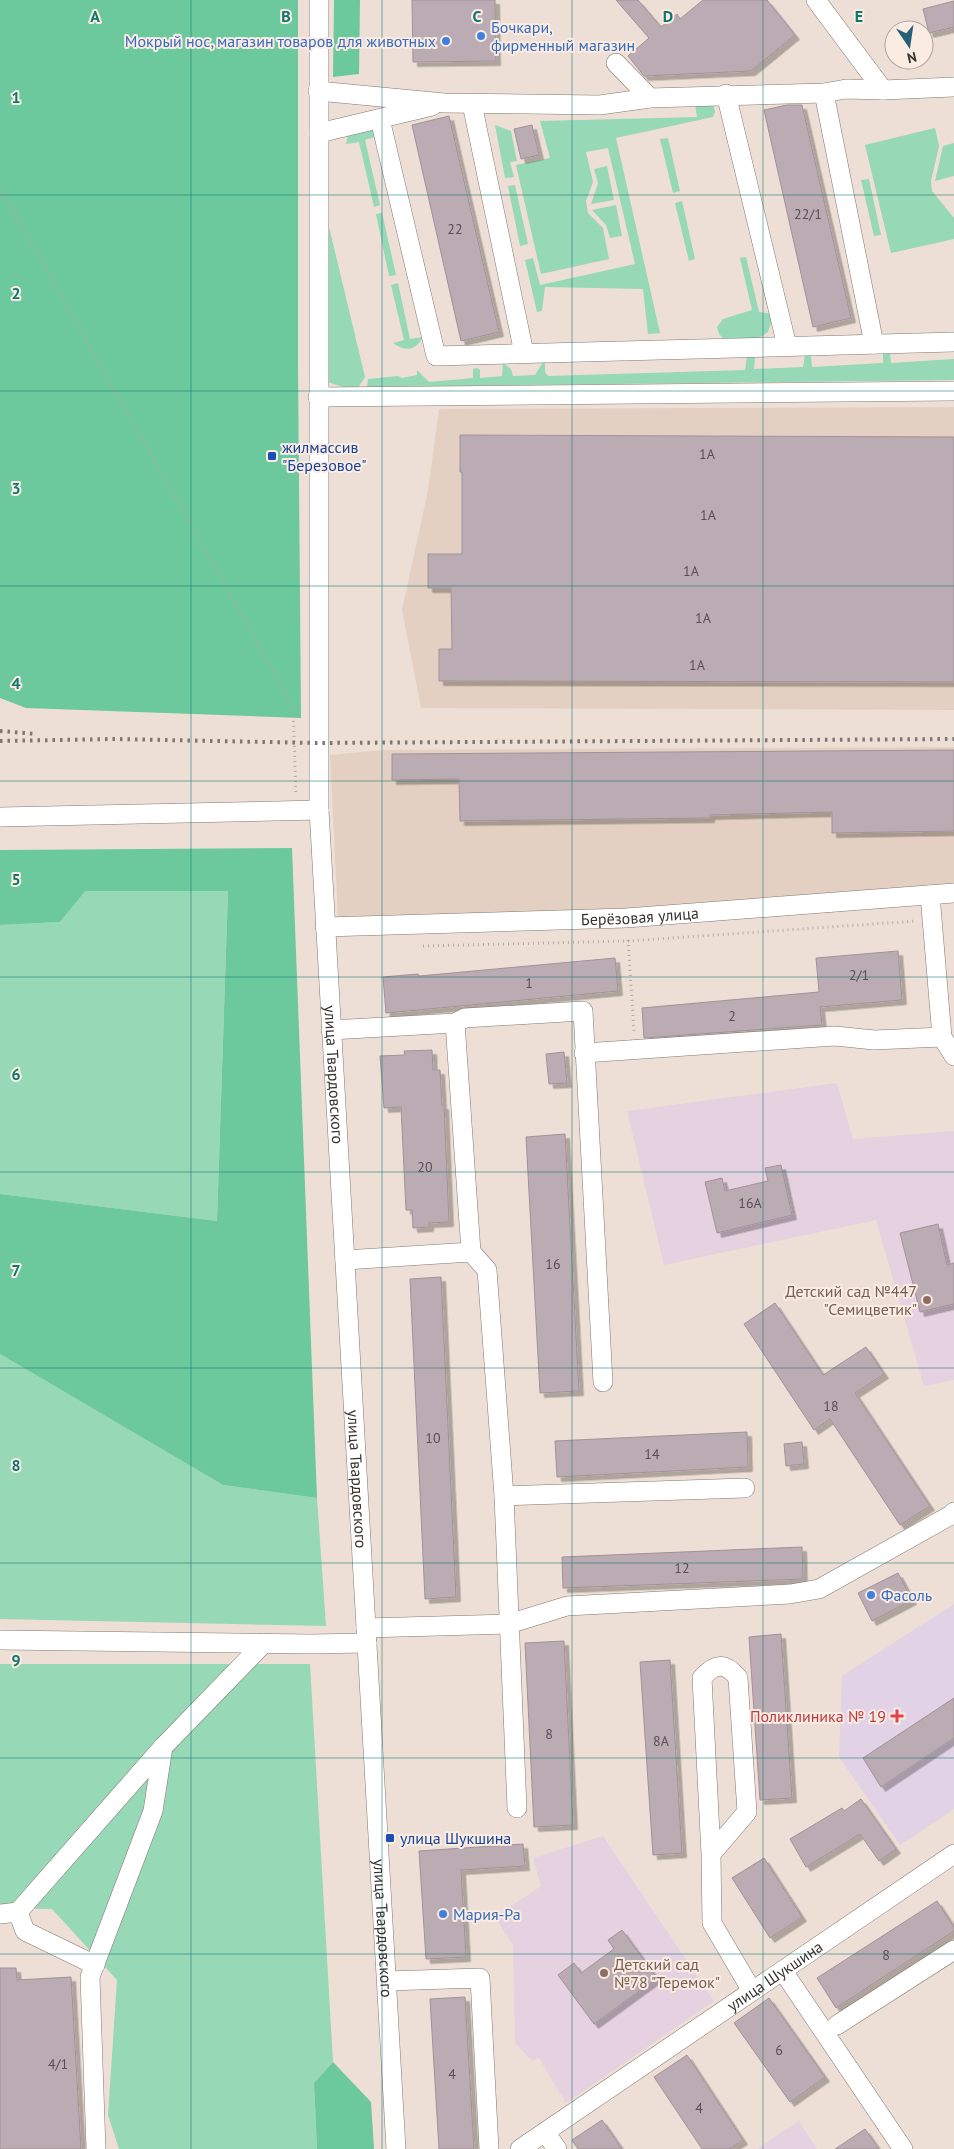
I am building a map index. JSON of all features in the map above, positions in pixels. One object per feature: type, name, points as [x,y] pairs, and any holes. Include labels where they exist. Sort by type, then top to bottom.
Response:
[{"type":"street","name":"улица Твардовского","points":[[319,0],[318,810],[396,2149]]},
{"type":"street","points":[[816,0],[883,90]]},
{"type":"street","points":[[616,63],[650,98]]},
{"type":"street","points":[[318,91],[444,103],[600,105],[650,98],[726,94],[824,93],[846,89],[883,90],[954,87]]},
{"type":"street","points":[[824,93],[874,344]]},
{"type":"street","points":[[726,94],[787,346]]},
{"type":"street","points":[[318,133],[380,120],[444,103]]},
{"type":"street","points":[[472,104],[524,353]]},
{"type":"street","points":[[380,120],[436,356],[954,342]]},
{"type":"street","points":[[318,397],[954,392]]},
{"type":"street","points":[[0,817],[318,810]]},
{"type":"street","name":"Берёзовая улица","points":[[325,926],[626,918],[954,893]]},
{"type":"street","points":[[930,895],[942,1037],[954,1056]]},
{"type":"street","points":[[331,1030],[455,1023],[465,1018],[583,1011],[602,1382]]},
{"type":"street","points":[[455,1023],[472,1252],[487,1270],[504,1496],[517,1808]]},
{"type":"street","points":[[584,1053],[835,1036],[874,1040],[942,1037]]},
{"type":"street","points":[[345,1260],[472,1252]]},
{"type":"street","points":[[504,1496],[745,1488]]},
{"type":"street","points":[[0,1640],[264,1643],[509,1624],[567,1606],[790,1594],[819,1589],[954,1512]]},
{"type":"street","points":[[95,1964],[26,1931],[9,1913],[163,1747],[264,1643]]},
{"type":"street","points":[[711,1854],[747,1812],[738,1678],[731,1669],[720,1666],[710,1669],[702,1678],[711,1854],[712,1923],[752,1991]]},
{"type":"street","points":[[96,2149],[90,1977],[153,1810],[163,1747]]},
{"type":"street","name":"улица Шукшина","points":[[520,2149],[752,1991],[952,1859]]},
{"type":"street","points":[[838,2025],[954,1950]]},
{"type":"street","points":[[783,1971],[903,2149]]},
{"type":"street","points":[[386,1981],[480,1978],[489,2149]]},
{"type":"street","points":[[545,2132],[557,2149]]},
{"type":"path","points":[[0,188],[293,706],[297,810]]},
{"type":"path","points":[[626,918],[636,1050]]},
{"type":"path","points":[[423,946],[628,941],[932,920]]},
{"type":"shaded area","points":[[954,407],[954,710],[421,708],[402,610],[428,490],[439,409]]},
{"type":"shaded area","points":[[954,747],[954,886],[626,912],[338,918],[330,755],[383,750]]},
{"type":"shaded area","points":[[837,1083],[853,1139],[954,1131],[954,1380],[924,1386],[876,1220],[664,1265],[627,1111]]},
{"type":"shaded area","name":"Поликлиника № 19","points":[[954,1604],[954,1809],[900,1845],[839,1757],[842,1676]]},
{"type":"shaded area","name":"Детский сад №78 \"Теремок\"","points":[[603,1836],[714,2001],[566,2103],[539,2058],[532,2061],[515,2043],[513,1945],[495,1917],[541,1886],[533,1858]]},
{"type":"shaded area","points":[[799,2121],[817,2149],[757,2149]]},
{"type":"green space","points":[[0,0],[298,0],[298,365],[301,718],[26,708],[0,698]]},
{"type":"green space","points":[[334,0],[360,0],[359,74],[333,77]]},
{"type":"green space","points":[[695,104],[713,104],[715,112],[713,117],[616,138],[660,333],[648,334],[643,289],[545,287],[542,311],[537,312],[525,260],[533,258],[540,285],[635,264],[608,148],[586,152],[593,182],[586,201],[588,213],[603,228],[609,259],[541,274],[516,165],[550,158],[540,121],[697,117]]},
{"type":"green space","points":[[495,125],[511,131],[517,161],[510,162],[514,177],[505,178]]},
{"type":"green space","points":[[364,127],[374,131],[378,136],[365,140],[380,205],[374,207],[359,142],[346,144],[348,135]]},
{"type":"green space","points":[[935,128],[939,146],[931,181],[932,191],[954,218],[954,239],[891,253],[865,145]]},
{"type":"green space","points":[[668,138],[680,191],[673,193],[660,139]]},
{"type":"green space","points":[[954,143],[954,176],[935,181],[943,146]]},
{"type":"green space","points":[[607,166],[614,200],[591,204],[598,183],[594,169]]},
{"type":"green space","points":[[869,179],[881,235],[874,236],[861,180]]},
{"type":"green space","points":[[515,185],[528,244],[520,246],[508,186]]},
{"type":"green space","points":[[682,201],[695,259],[689,261],[675,203]]},
{"type":"green space","points":[[616,205],[622,236],[610,238],[606,225],[592,210]]},
{"type":"green space","points":[[324,206],[365,377],[356,391],[327,382]]},
{"type":"green space","points":[[382,213],[396,275],[389,276],[376,214]]},
{"type":"green space","points":[[746,257],[759,312],[774,314],[768,332],[759,338],[723,338],[719,334],[717,327],[723,319],[752,310],[740,258]]},
{"type":"green space","points":[[398,283],[410,339],[423,337],[417,345],[410,349],[402,348],[393,343],[404,340],[391,285]]},
{"type":"green space","points":[[883,350],[890,352],[891,363],[954,359],[954,380],[367,387],[368,379],[398,376],[402,378],[417,375],[417,370],[429,382],[473,378],[473,369],[477,368],[480,370],[480,378],[502,376],[503,363],[511,369],[513,376],[535,375],[543,362],[545,363],[545,372],[548,376],[745,370],[747,356],[755,358],[754,369],[803,367],[805,354],[808,352],[811,356],[812,367],[883,363]]},
{"type":"green space","points":[[292,848],[317,1498],[223,1485],[0,1354],[0,1194],[217,1221],[228,891],[85,891],[60,922],[0,925],[0,850]]},
{"type":"green space","points":[[84,891],[228,891],[217,1221],[0,1194],[0,925],[60,922]]},
{"type":"green space","points":[[0,1354],[223,1485],[317,1498],[326,1626],[0,1619]]},
{"type":"green space","points":[[0,1664],[310,1664],[333,2062],[314,2083],[317,2149],[119,2149],[108,2115],[117,1980],[52,1909],[0,1908]]},
{"type":"green space","points":[[333,2062],[371,2102],[374,2149],[317,2149],[314,2083]]},
{"type":"building","points":[[412,0],[495,0],[496,61],[413,62]]},
{"type":"building","points":[[616,0],[638,0],[661,27],[677,14],[680,19],[703,0],[767,0],[795,35],[751,71],[644,76],[628,56],[649,38]]},
{"type":"building","points":[[954,1],[954,27],[934,32],[934,20],[926,20],[923,9]]},
{"type":"building","points":[[787,105],[802,105],[851,318],[813,327],[764,110]]},
{"type":"building","points":[[449,116],[499,332],[461,341],[412,125]]},
{"type":"building","points":[[532,125],[539,155],[521,159],[514,129]]},
{"type":"building","points":[[460,435],[954,437],[954,682],[439,681],[439,649],[452,649],[451,588],[428,588],[428,554],[462,554]]},
{"type":"building","points":[[954,750],[954,831],[832,833],[832,812],[710,815],[710,818],[460,821],[459,779],[392,780],[392,754]]},
{"type":"building","points":[[898,951],[902,1000],[820,1007],[822,1025],[644,1038],[642,1008],[819,992],[816,958]]},
{"type":"building","points":[[615,958],[618,991],[386,1013],[383,977],[418,974],[419,976]]},
{"type":"building","points":[[432,1050],[433,1070],[440,1070],[442,1105],[444,1105],[449,1222],[429,1223],[429,1227],[413,1228],[412,1210],[406,1210],[401,1107],[384,1108],[380,1056],[405,1055],[404,1051]]},
{"type":"building","points":[[564,1052],[567,1083],[549,1084],[546,1054]]},
{"type":"building","points":[[565,1134],[579,1391],[540,1393],[526,1137]]},
{"type":"building","points":[[781,1165],[792,1215],[717,1233],[705,1182],[722,1178],[725,1191],[768,1181],[765,1168]]},
{"type":"building","points":[[938,1224],[947,1265],[954,1263],[954,1304],[920,1312],[900,1233]]},
{"type":"building","points":[[441,1277],[456,1597],[425,1599],[410,1279]]},
{"type":"building","points":[[775,1303],[823,1375],[866,1347],[884,1374],[855,1393],[930,1506],[900,1525],[830,1419],[814,1430],[744,1324]]},
{"type":"building","points":[[747,1432],[748,1467],[557,1477],[555,1441]]},
{"type":"building","points":[[802,1442],[804,1464],[786,1466],[784,1444]]},
{"type":"building","points":[[802,1547],[803,1579],[563,1588],[562,1557]]},
{"type":"building","points":[[898,1573],[912,1600],[872,1621],[858,1593]]},
{"type":"building","points":[[781,1634],[792,1798],[760,1800],[749,1637]]},
{"type":"building","points":[[564,1641],[573,1825],[534,1827],[525,1643]]},
{"type":"building","points":[[670,1660],[682,1853],[653,1855],[640,1662]]},
{"type":"building","points":[[954,1698],[954,1738],[881,1787],[863,1758]]},
{"type":"building","points":[[861,1799],[896,1849],[879,1861],[860,1834],[806,1867],[790,1839],[842,1808],[844,1811]]},
{"type":"building","name":"Мария-Ра","points":[[523,1844],[525,1866],[461,1870],[466,1957],[426,1959],[419,1851]]},
{"type":"building","points":[[764,1858],[802,1917],[770,1938],[732,1878]]},
{"type":"building","points":[[937,1901],[954,1927],[954,1931],[836,2008],[817,1978]]},
{"type":"building","points":[[622,1930],[657,1978],[594,2024],[558,1975],[574,1963],[581,1973],[614,1949],[608,1940]]},
{"type":"building","points":[[0,1968],[16,1968],[17,1980],[71,1977],[81,2149],[0,2149]]},
{"type":"building","points":[[465,1997],[474,2149],[439,2149],[430,1999]]},
{"type":"building","points":[[769,1998],[825,2077],[790,2102],[734,2023]]},
{"type":"building","points":[[687,2055],[743,2140],[729,2149],[702,2149],[654,2077]]},
{"type":"building","points":[[602,2120],[622,2149],[578,2149],[572,2140]]},
{"type":"building","points":[[865,2129],[879,2149],[835,2149]]},
{"type":"railway","points":[[0,731],[37,734]]},
{"type":"railway","points":[[0,741],[114,739],[317,743],[954,739]]},
{"type":"place","name":"Бочкари, фирменный магазин","points":[[481,36]]},
{"type":"place","name":"Мокрый нос, магазин товаров для животных","points":[[446,41]]},
{"type":"place","name":"жилмассив \"Березовое\"","points":[[272,456]]},
{"type":"place","name":"Детский сад №447 \"Семицветик\"","points":[[927,1300]]},
{"type":"place","name":"Фасоль","points":[[871,1595]]},
{"type":"place","name":"Поликлиника № 19","points":[[897,1716]]},
{"type":"place","name":"улица Шукшина","points":[[390,1838]]},
{"type":"place","name":"Мария-Ра","points":[[443,1914]]},
{"type":"place","name":"Детский сад №78 \"Теремок\"","points":[[604,1973]]}]
